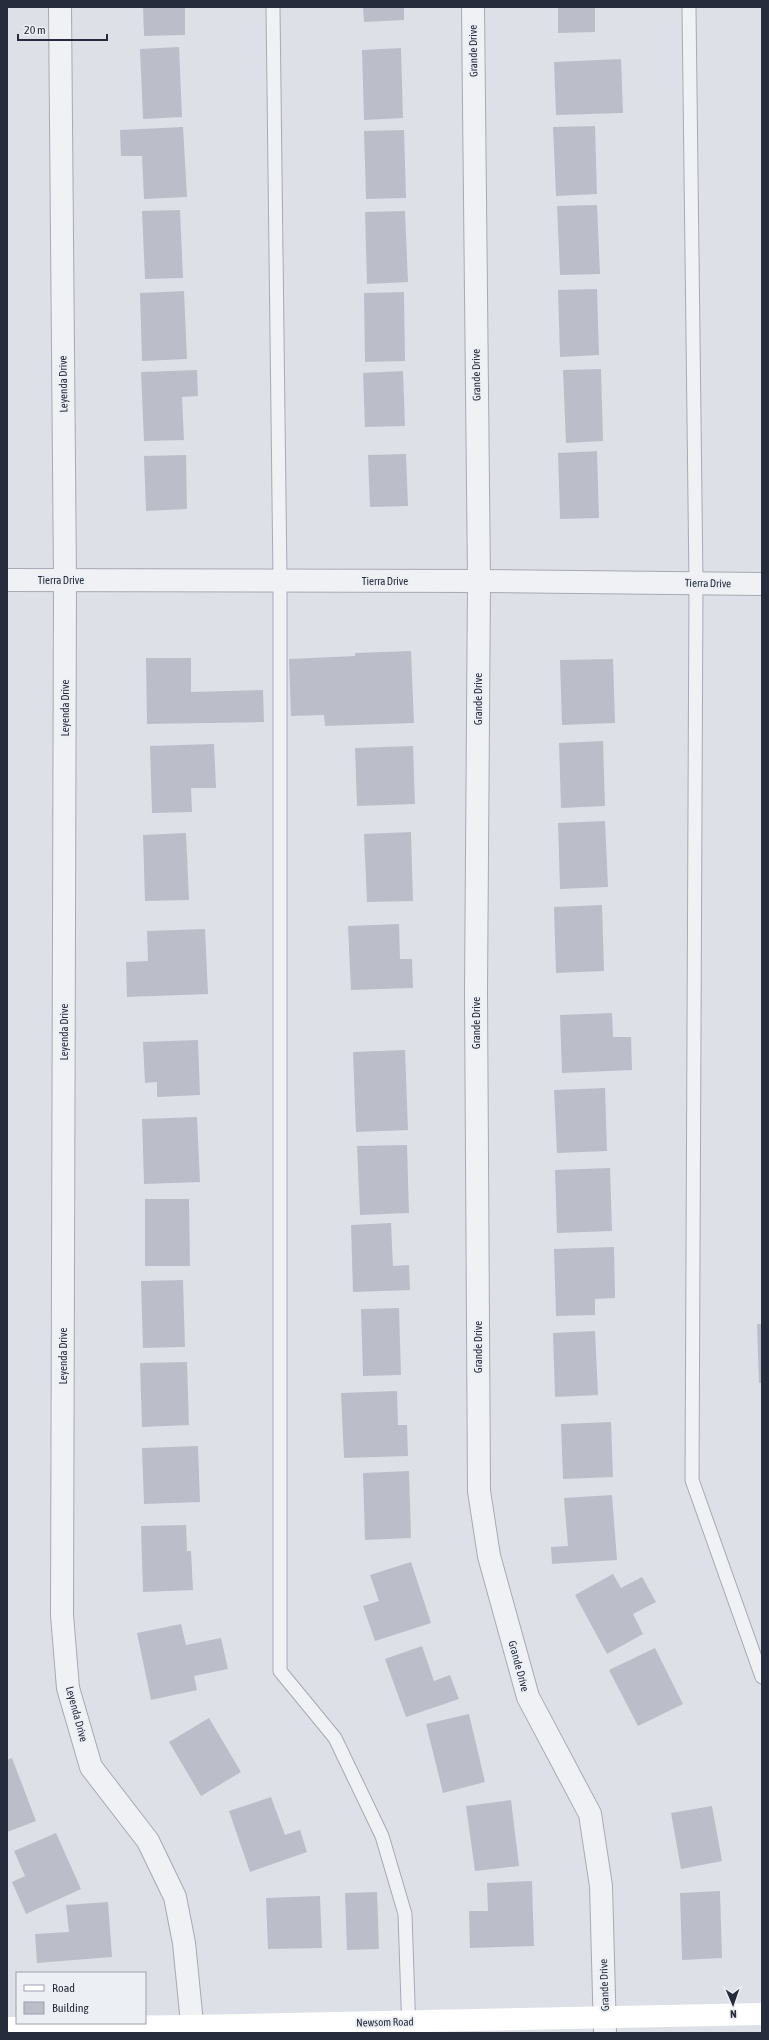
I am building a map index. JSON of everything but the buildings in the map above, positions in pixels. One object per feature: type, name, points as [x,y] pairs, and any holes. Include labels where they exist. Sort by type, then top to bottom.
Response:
[{"type":"street","name":"Leyenda Drive","points":[[60,7],[65,580],[62,1615],[68,1688],[91,1766],[148,1841],[175,1897],[184,1943],[193,2030]]},
{"type":"street","name":"Grande Drive","points":[[472,7],[479,581],[476,1000],[479,1491],[489,1556],[528,1697],[590,1814],[601,1886],[605,2025]]},
{"type":"street","name":"Tierra Drive","points":[[7,580],[479,581],[762,584]]},
{"type":"street","name":"Newsom Road","points":[[7,2028],[193,2030],[605,2025],[762,2014]]},
{"type":"lane","points":[[273,7],[280,580],[280,1670],[335,1738],[382,1836],[405,1914],[409,2027]]},
{"type":"lane","points":[[689,7],[696,583],[692,1480],[762,1677]]}]
